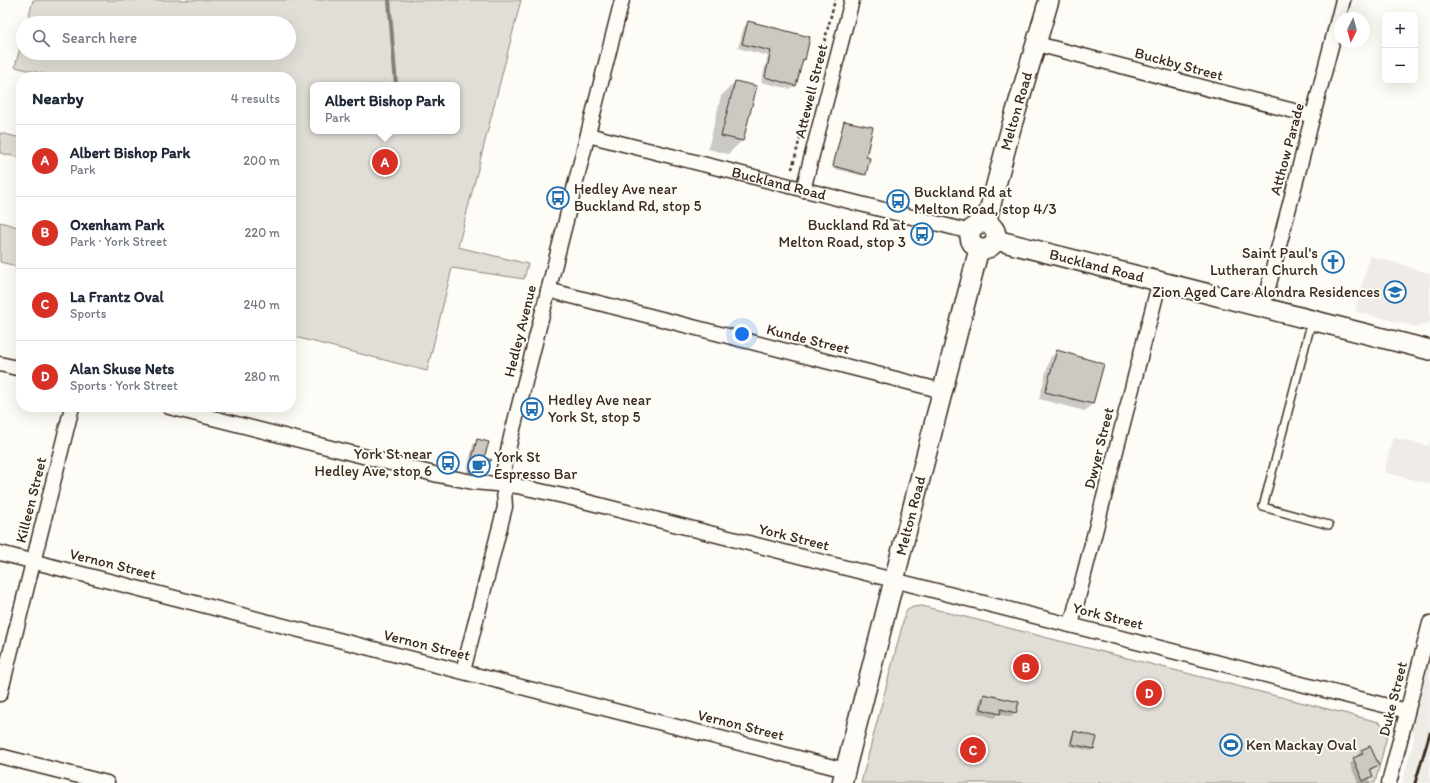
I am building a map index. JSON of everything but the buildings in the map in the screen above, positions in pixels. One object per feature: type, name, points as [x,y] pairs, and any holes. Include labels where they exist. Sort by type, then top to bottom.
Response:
[{"type":"street","name":"Hedley Avenue","points":[[463,671],[505,507],[503,473],[511,437],[622,0]]},
{"type":"street","name":"Attewell Street","points":[[803,190],[852,0]]},
{"type":"street","name":"Melton Road","points":[[843,776],[943,391],[979,235],[1049,0]]},
{"type":"street","name":"Atthow Parade","points":[[1263,307],[1343,0]]},
{"type":"street","name":"Buckby Street","points":[[1037,44],[1313,116]]},
{"type":"street","name":"Buckland Road","points":[[588,135],[979,235],[994,228],[997,235],[996,240],[1160,280],[1430,350]]},
{"type":"street","name":"Dwyer Street","points":[[1071,625],[1160,280]]},
{"type":"street","name":"Kunde Street","points":[[548,290],[943,391]]},
{"type":"street","points":[[0,364],[16,368]]},
{"type":"street","name":"Killeen Street","points":[[0,694],[71,412]]},
{"type":"street","name":"York Street","points":[[189,412],[438,475],[473,482],[503,484],[528,488],[568,497],[1407,711]]},
{"type":"street","name":"Vernon Street","points":[[0,553],[463,671],[843,776]]},
{"type":"street","name":"Duke Street","points":[[1389,783],[1430,623]]},
{"type":"street","points":[[0,756],[107,783]]},
{"type":"lane","points":[[1312,320],[1263,507],[1329,525]]},
{"type":"path","points":[[792,169],[835,0]]},
{"type":"shaded area","points":[[33,0],[521,0],[458,247],[528,264],[524,279],[452,268],[427,371],[296,337],[296,72],[36,72],[15,67],[17,60],[296,60],[296,16],[29,16]]},
{"type":"shaded area","points":[[0,133],[16,137],[16,157],[0,153]]},
{"type":"shaded area","points":[[0,222],[16,226],[16,266],[0,262]]},
{"type":"shaded area","name":"Zion Aged Care Alondra Residences","points":[[1370,256],[1430,274],[1430,322],[1416,327],[1355,311]]},
{"type":"shaded area","points":[[1393,437],[1428,446],[1430,439],[1430,484],[1384,472]]},
{"type":"shaded area","points":[[922,606],[1379,722],[1386,728],[1387,736],[1375,783],[861,783],[906,611],[913,607]]},
{"type":"shaded area","points":[[1430,658],[1430,783],[1402,783],[1414,740],[1412,727]]},
{"type":"waterway","points":[[389,0],[396,82]]},
{"type":"railway","points":[[1415,783],[1430,733]]},
{"type":"place","name":"Albert Bishop Park","points":[[385,162]]},
{"type":"place","name":"Hedley Ave near Buckland Rd, stop 5","points":[[558,198]]},
{"type":"place","name":"Buckland Rd at Melton Road, stop 4/3","points":[[898,201]]},
{"type":"place","name":"Buckland Rd at Melton Road, stop 3","points":[[922,234]]},
{"type":"place","name":"Saint Paul's Lutheran Church","points":[[1333,262]]},
{"type":"place","name":"Zion Aged Care Alondra Residences","points":[[1395,292]]},
{"type":"place","name":"Hedley Ave near York St, stop 5","points":[[532,409]]},
{"type":"place","name":"York St near Hedley Ave, stop 6","points":[[448,463]]},
{"type":"place","name":"York St Espresso Bar","points":[[479,466]]},
{"type":"place","name":"Oxenham Park","points":[[1026,667]]},
{"type":"place","name":"Alan Skuse Nets","points":[[1149,693]]},
{"type":"place","name":"Ken Mackay Oval","points":[[1231,745]]},
{"type":"place","name":"La Frantz Oval","points":[[973,750]]}]
